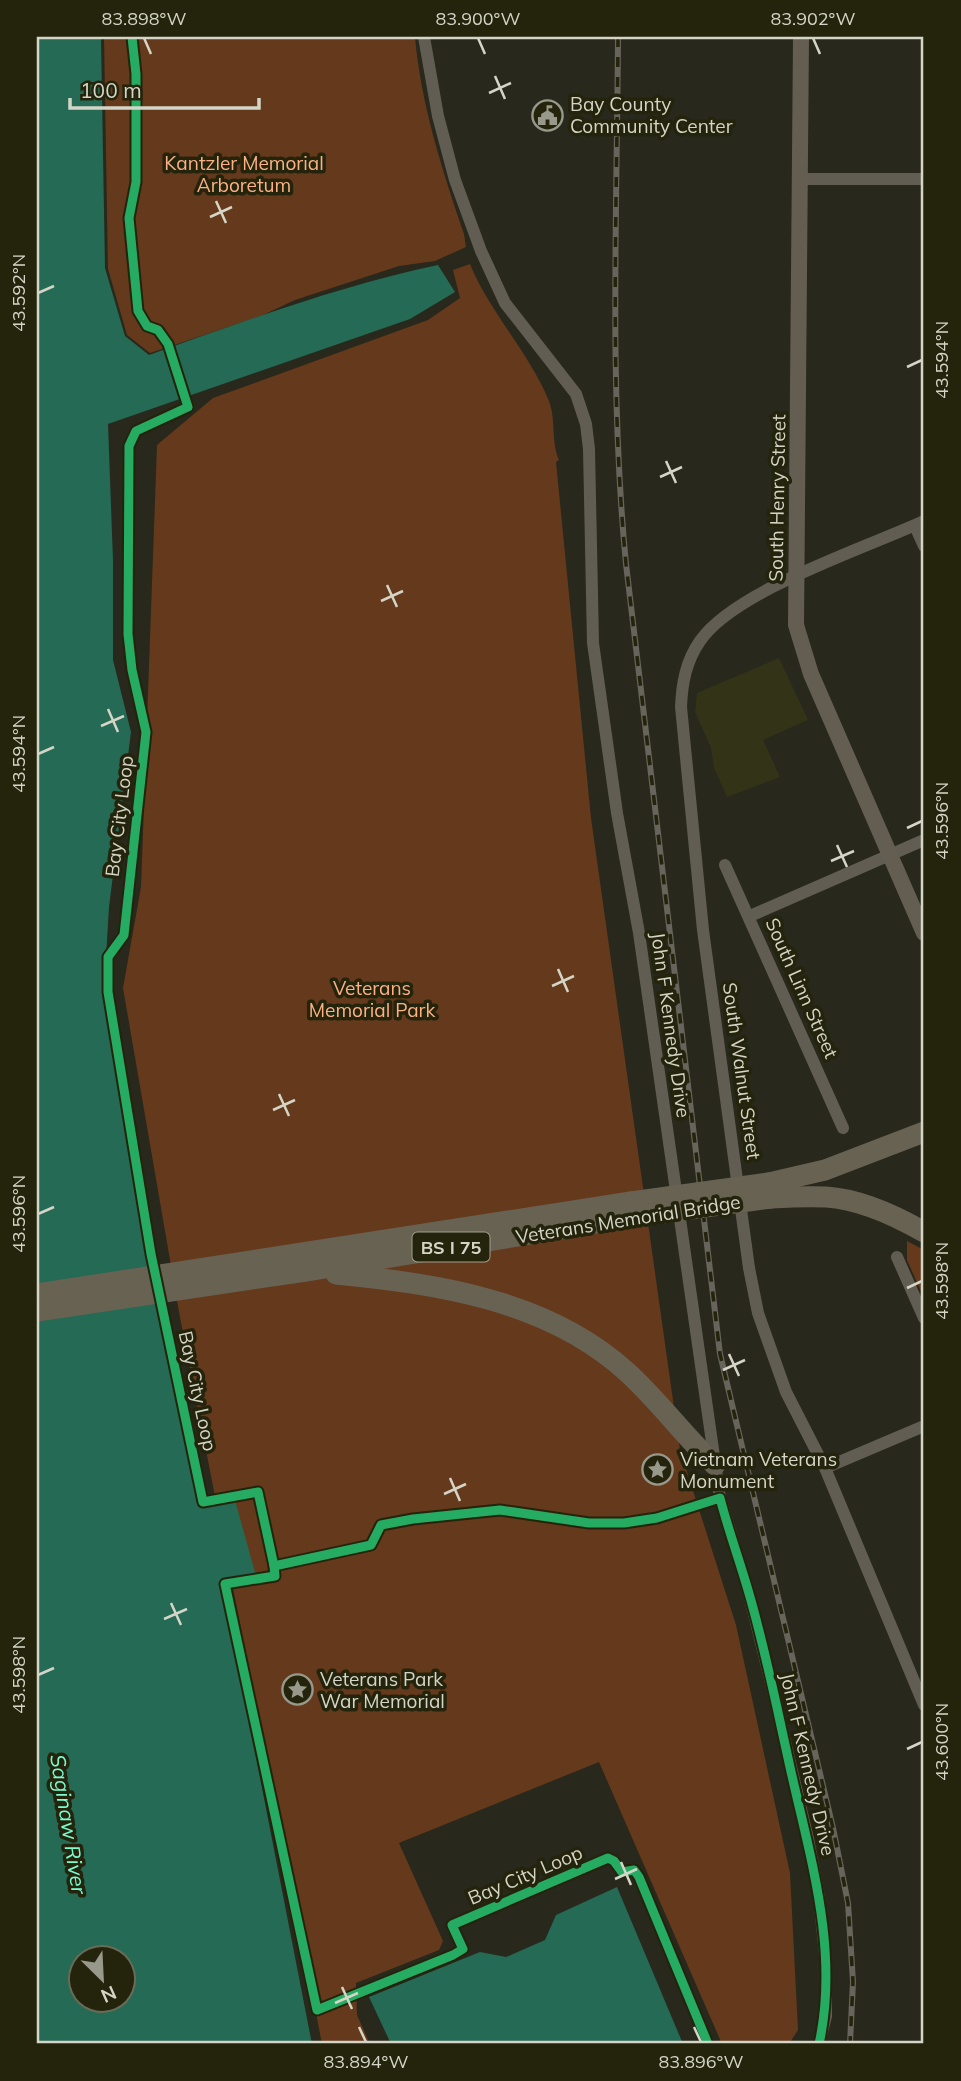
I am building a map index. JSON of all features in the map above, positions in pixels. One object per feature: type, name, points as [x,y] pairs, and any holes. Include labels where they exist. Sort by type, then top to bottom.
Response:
[{"type":"highway","name":"BS I 75","points":[[770,1190],[924,1132]]},
{"type":"highway","name":"Veterans Memorial Bridge","points":[[37,1311],[267,1267],[632,1209],[770,1190],[856,1202],[924,1232]]},
{"type":"highway","name":"Veterans Memorial Bridge","points":[[37,1294],[267,1267],[306,1271],[632,1209]]},
{"type":"highway","points":[[306,1271],[417,1283],[530,1311],[601,1352],[628,1373],[691,1443],[715,1465]]},
{"type":"street","name":"John F Kennedy Drive","points":[[424,37],[438,116],[455,180],[495,285],[505,303],[576,394],[586,424],[589,449],[593,643],[617,813],[639,933],[720,1498],[748,1590],[774,1692],[819,1897],[826,1964],[825,2015],[819,2044]]},
{"type":"street","name":"South Henry Street","points":[[801,37],[796,625],[802,649],[924,933]]},
{"type":"street","points":[[800,179],[924,180]]},
{"type":"street","points":[[920,523],[924,546]]},
{"type":"street","name":"South Walnut Street","points":[[920,523],[798,576],[739,606],[712,626],[699,641],[690,659],[682,681],[681,707],[705,943],[758,1312],[786,1392],[825,1468],[924,1705]]},
{"type":"street","points":[[750,916],[924,841]]},
{"type":"street","name":"South Linn Street","points":[[725,865],[843,1128]]},
{"type":"street","points":[[897,1257],[924,1318]]},
{"type":"street","points":[[825,1468],[924,1426]]},
{"type":"shaded area","points":[[779,658],[808,720],[763,740],[780,777],[727,797],[714,768],[711,748],[695,712],[697,693]]},
{"type":"green space","name":"Kantzler Memorial Arboretum","points":[[104,37],[415,37],[427,112],[466,247],[435,261],[399,266],[295,300],[261,316],[150,353],[127,335],[108,269]]},
{"type":"green space","name":"Veterans Memorial Park","points":[[470,264],[488,299],[541,383],[551,408],[559,460],[556,462],[591,818],[680,1450],[736,1625],[790,1873],[798,2030],[789,2044],[722,2044],[599,1762],[399,1843],[443,1941],[439,1950],[356,1983],[357,2015],[370,2044],[322,2044],[179,1312],[123,988],[141,887],[157,445],[213,398],[428,320],[460,298],[453,270]]},
{"type":"green space","points":[[907,1241],[924,1250],[924,1298],[907,1260]]},
{"type":"water","name":"Saginaw River","points":[[37,37],[101,37],[105,268],[125,336],[149,355],[329,294],[438,265],[455,292],[410,319],[108,424],[113,560],[113,660],[131,732],[109,907],[104,991],[146,1250],[202,1504],[235,1500],[256,1576],[222,1583],[312,2044],[37,2044]]},
{"type":"water","points":[[617,1887],[683,2044],[391,2044],[369,1997],[480,1952],[506,1957],[545,1940],[556,1915]]},
{"type":"railway","points":[[618,37],[617,432],[626,564],[720,1354],[833,1828],[848,1903],[853,1982],[850,2044]]},
{"type":"cycle path","name":"Bay City Loop","points":[[132,37],[136,74],[136,182],[129,218],[138,311],[147,326],[158,330],[168,344],[188,407],[136,431],[129,446],[128,634],[132,670],[146,732],[124,935],[108,957],[108,992],[151,1254],[203,1502],[258,1492],[274,1566],[275,1576],[225,1584],[317,2010],[453,1955],[463,1949],[452,1925],[608,1858],[614,1861],[622,1872],[634,1870],[639,1877],[708,2044]]},
{"type":"cycle path","points":[[274,1566],[371,1545],[381,1525],[413,1519],[500,1510],[589,1523],[624,1523],[657,1518],[720,1498],[760,1636],[815,1876],[825,1943],[826,1977],[819,2044]]},
{"type":"place","name":"Bay County Community Center","points":[[547,115]]},
{"type":"place","name":"Vietnam Veterans Monument","points":[[657,1470]]},
{"type":"place","name":"Veterans Park War Memorial","points":[[297,1690]]}]
